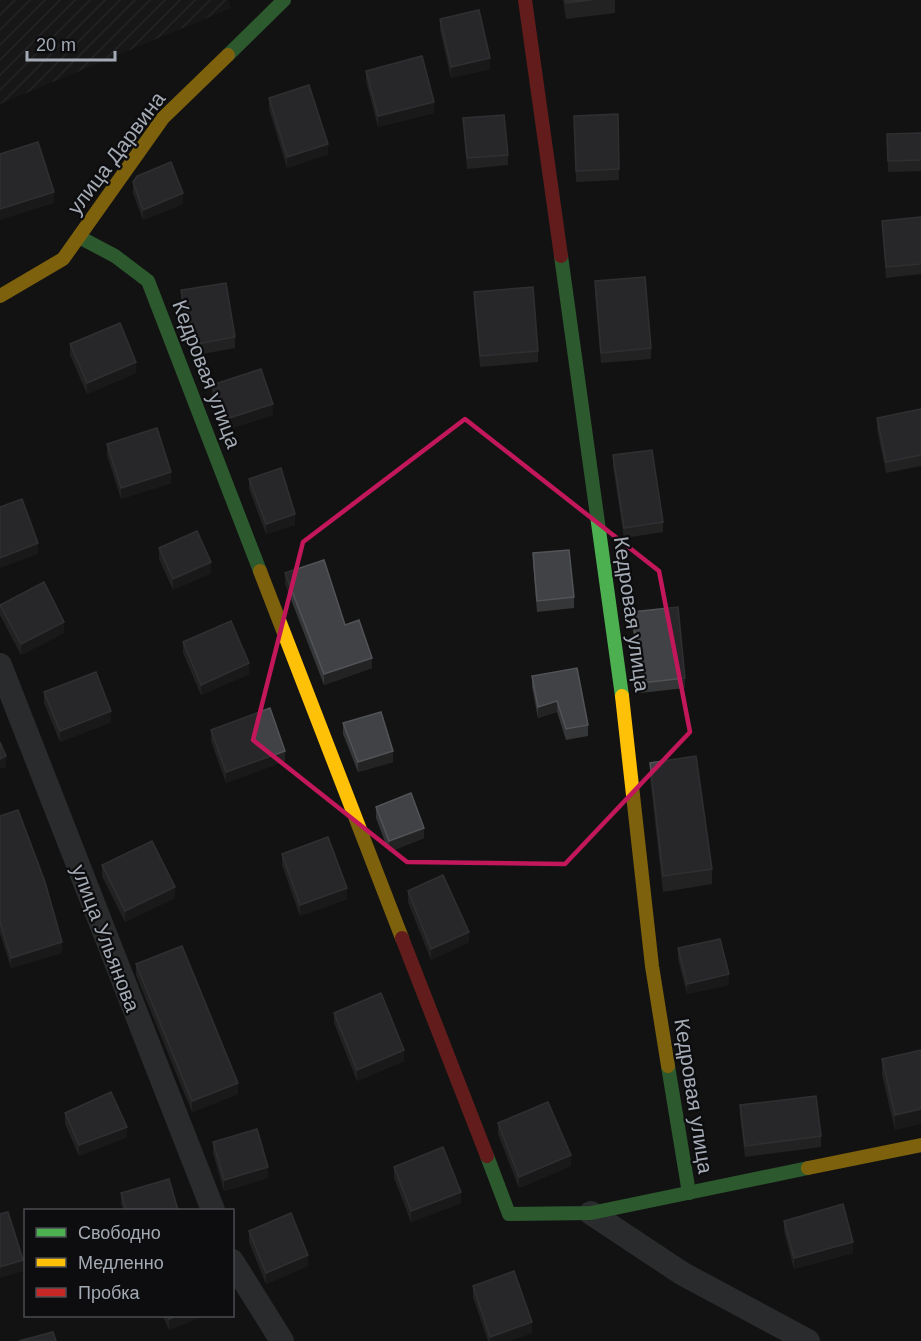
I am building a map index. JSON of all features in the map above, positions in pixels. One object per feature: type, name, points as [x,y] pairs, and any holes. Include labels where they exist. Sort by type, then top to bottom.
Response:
[{"type":"street","name":"улица Дарвина","points":[[0,296],[63,259],[163,118],[284,0]]},
{"type":"street","name":"Кедровая улица","points":[[79,237],[101,245],[116,254],[148,281],[509,1214],[591,1213],[689,1193],[652,966],[618,656],[525,0]]},
{"type":"street","name":"улица Ульянова","points":[[0,665],[213,1209]]},
{"type":"street","points":[[689,1193],[921,1145]]},
{"type":"street","points":[[591,1213],[682,1274],[808,1341]]},
{"type":"street","points":[[234,1264],[282,1341]]},
{"type":"highlighted area","points":[[465,419],[659,571],[690,732],[565,864],[407,862],[253,740],[303,542]]},
{"type":"shaded area","points":[[0,0],[228,0],[231,8],[0,104]]},
{"type":"building","points":[[565,0],[591,0],[566,3]]},
{"type":"building","points":[[479,10],[490,58],[451,67],[440,19]]},
{"type":"building","points":[[422,56],[434,102],[378,116],[366,71]]},
{"type":"building","points":[[309,85],[328,144],[287,157],[269,98]]},
{"type":"building","points":[[618,114],[619,169],[576,171],[574,116]]},
{"type":"building","points":[[504,115],[508,155],[467,158],[463,118]]},
{"type":"building","points":[[921,133],[921,160],[888,161],[887,134]]},
{"type":"building","points":[[38,142],[54,192],[0,209],[0,154]]},
{"type":"building","points":[[171,162],[183,193],[143,210],[133,182],[137,176]]},
{"type":"building","points":[[921,217],[921,264],[886,267],[882,221]]},
{"type":"building","points":[[645,277],[651,348],[601,353],[595,281]]},
{"type":"building","points":[[226,283],[235,337],[197,344],[186,317],[181,290]]},
{"type":"building","points":[[533,287],[538,351],[480,356],[474,292]]},
{"type":"building","points":[[120,323],[136,362],[87,383],[70,344]]},
{"type":"building","points":[[261,369],[273,404],[226,419],[212,385]]},
{"type":"building","points":[[921,409],[921,455],[886,462],[877,418]]},
{"type":"building","points":[[157,428],[171,472],[121,488],[107,444]]},
{"type":"building","points":[[652,450],[663,522],[624,528],[613,455]]},
{"type":"building","points":[[281,468],[295,514],[266,524],[249,479]]},
{"type":"building","points":[[22,499],[38,543],[0,558],[0,507]]},
{"type":"building","points":[[197,531],[211,562],[173,579],[159,548]]},
{"type":"building","points":[[569,550],[574,597],[537,601],[533,553]]},
{"type":"building","points":[[324,560],[345,625],[359,620],[372,658],[324,674],[285,573]]},
{"type":"building","points":[[44,582],[64,622],[21,644],[0,605]]},
{"type":"building","points":[[678,607],[685,678],[641,683],[632,612]]},
{"type":"building","points":[[231,621],[249,663],[201,685],[183,642]]},
{"type":"building","points":[[577,668],[588,725],[566,729],[557,701],[538,707],[532,676]]},
{"type":"building","points":[[96,672],[111,711],[60,731],[44,692]]},
{"type":"building","points":[[270,708],[285,751],[226,772],[211,730]]},
{"type":"building","points":[[381,712],[393,751],[358,762],[343,723]]},
{"type":"building","points":[[0,742],[6,756],[0,759]]},
{"type":"building","points":[[696,756],[712,869],[663,876],[650,763]]},
{"type":"building","points":[[411,793],[424,828],[389,841],[376,807]]},
{"type":"building","points":[[18,810],[45,882],[62,942],[11,958],[0,922],[0,816]]},
{"type":"building","points":[[328,837],[347,888],[300,905],[282,854]]},
{"type":"building","points":[[152,841],[175,887],[125,911],[102,865]]},
{"type":"building","points":[[443,875],[469,932],[431,949],[408,891]]},
{"type":"building","points":[[720,939],[729,974],[687,984],[678,948]]},
{"type":"building","points":[[182,946],[238,1083],[192,1101],[136,964]]},
{"type":"building","points":[[381,993],[404,1050],[357,1070],[334,1013]]},
{"type":"building","points":[[921,1050],[921,1109],[895,1115],[882,1059]]},
{"type":"building","points":[[111,1092],[127,1127],[79,1145],[65,1113]]},
{"type":"building","points":[[816,1096],[821,1136],[745,1146],[740,1105]]},
{"type":"building","points":[[548,1102],[571,1155],[519,1177],[498,1123]]},
{"type":"building","points":[[257,1129],[268,1167],[224,1180],[213,1142]]},
{"type":"building","points":[[443,1147],[461,1192],[411,1211],[394,1167]]},
{"type":"building","points":[[169,1179],[178,1209],[126,1209],[121,1193]]},
{"type":"building","points":[[843,1204],[853,1242],[794,1258],[784,1221]]},
{"type":"building","points":[[8,1212],[23,1260],[0,1267],[0,1214]]},
{"type":"building","points":[[291,1213],[308,1255],[266,1273],[249,1231]]},
{"type":"building","points":[[514,1271],[532,1322],[490,1337],[473,1286]]},
{"type":"building","points":[[53,1332],[56,1341],[19,1341]]},
{"type":"traffic: fast","points":[[228,55],[284,0]]},
{"type":"traffic: fast","points":[[79,237],[115,256],[148,281],[260,571]]},
{"type":"traffic: fast","points":[[561,256],[622,696]]},
{"type":"traffic: fast","points":[[668,1066],[689,1193]]},
{"type":"traffic: fast","points":[[487,1156],[509,1214],[591,1213],[808,1168]]},
{"type":"traffic: slow","points":[[0,296],[63,259],[163,118],[228,55]]},
{"type":"traffic: slow","points":[[260,571],[402,938]]},
{"type":"traffic: slow","points":[[622,696],[652,966],[668,1066]]},
{"type":"traffic: slow","points":[[808,1168],[921,1145]]},
{"type":"traffic: jam","points":[[525,0],[561,256]]},
{"type":"traffic: jam","points":[[402,938],[487,1156]]}]
